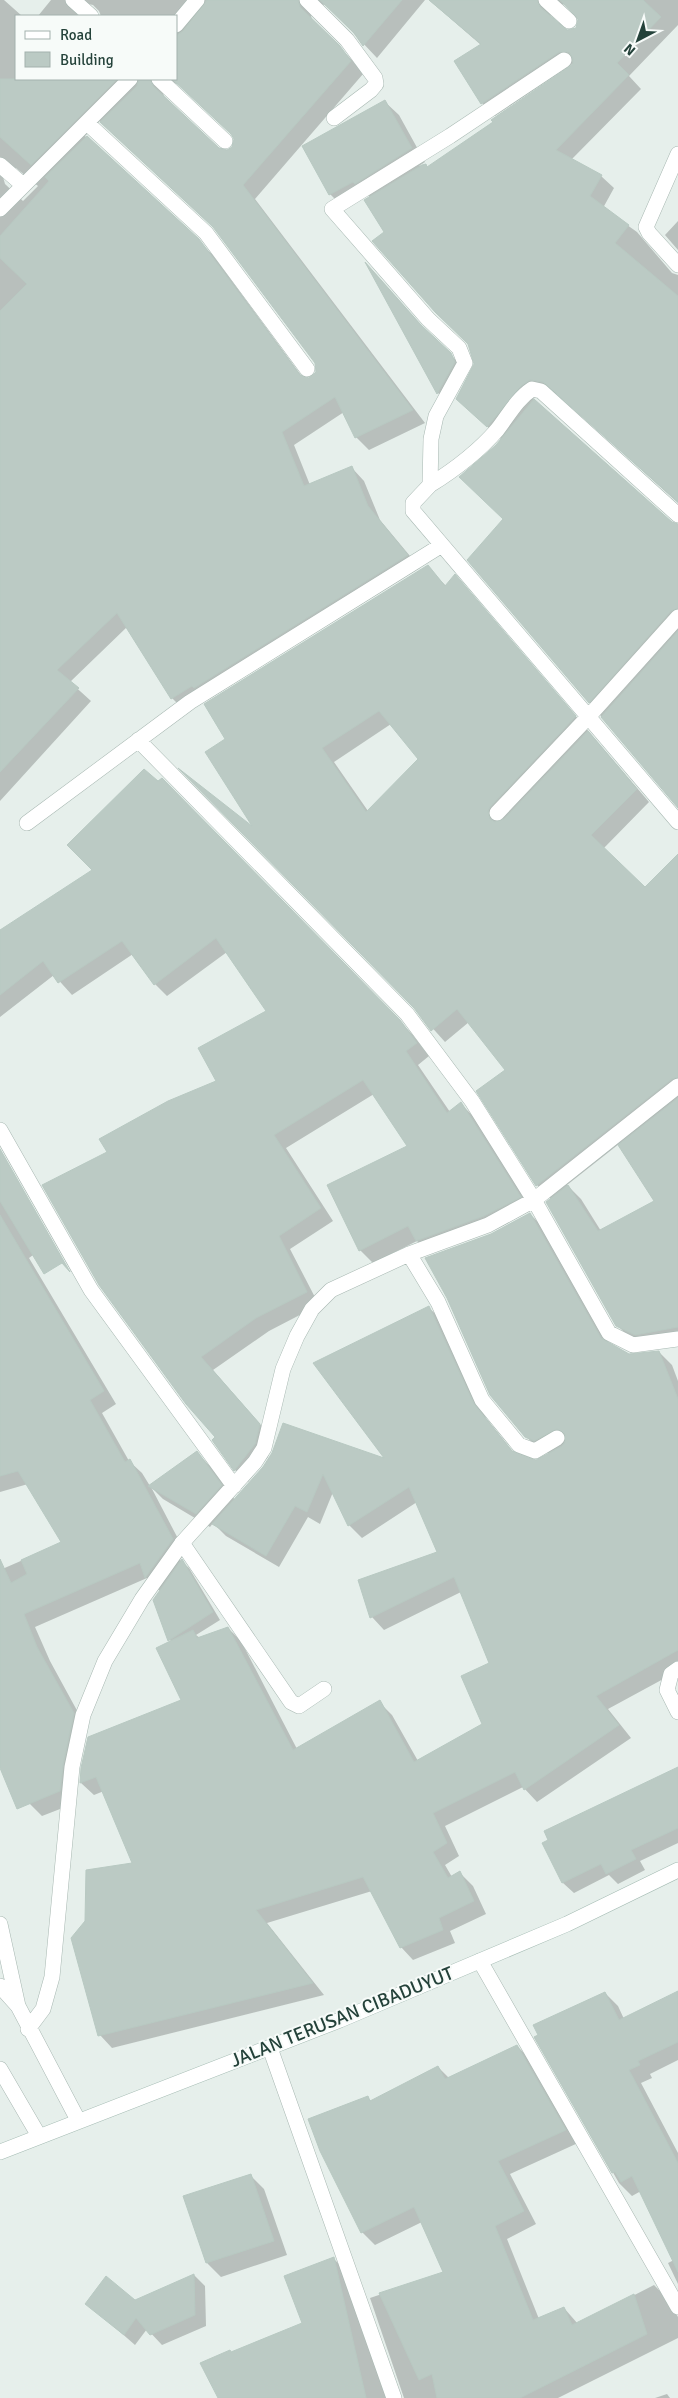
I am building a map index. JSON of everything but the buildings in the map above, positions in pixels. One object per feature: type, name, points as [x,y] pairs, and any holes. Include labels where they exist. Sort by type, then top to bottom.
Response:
[{"type":"street","points":[[73,0],[90,15]]},
{"type":"street","points":[[178,23],[197,0]]},
{"type":"street","points":[[307,0],[347,40],[375,78],[376,84],[371,90],[334,118]]},
{"type":"street","points":[[546,0],[569,21]]},
{"type":"street","points":[[430,485],[431,439],[436,416],[465,363],[459,348],[428,319],[332,209],[450,136],[564,60]]},
{"type":"street","points":[[0,209],[22,184],[87,123],[129,80]]},
{"type":"street","points":[[160,80],[225,141]]},
{"type":"street","points":[[87,123],[206,233],[307,369]]},
{"type":"street","points":[[678,154],[646,227],[649,233],[678,265]]},
{"type":"street","points":[[0,165],[22,184]]},
{"type":"street","points":[[678,515],[541,391],[532,389],[524,395],[496,431],[478,449],[430,485],[413,503],[413,511],[678,822]]},
{"type":"street","points":[[27,822],[190,702],[442,545]]},
{"type":"street","points":[[497,812],[589,716],[678,617]]},
{"type":"street","points":[[138,740],[407,1014],[472,1101],[534,1200],[609,1333],[633,1345],[678,1339]]},
{"type":"street","points":[[28,2029],[43,2009],[52,1977],[72,1766],[83,1715],[105,1661],[142,1599],[182,1543],[256,1462],[264,1448],[283,1369],[312,1309],[331,1290],[409,1254],[488,1225],[534,1200],[678,1086]]},
{"type":"street","points":[[0,1130],[91,1290],[234,1486]]},
{"type":"street","points":[[409,1254],[438,1302],[482,1400],[519,1446],[535,1451],[557,1438]]},
{"type":"street","points":[[182,1543],[291,1702],[299,1706],[324,1689]]},
{"type":"street","points":[[678,1669],[671,1674],[667,1690],[678,1712]]},
{"type":"street","name":"JALAN TERUSAN CIBADUYUT","points":[[0,2152],[78,2120],[270,2048],[480,1961],[567,1924],[678,1870]]},
{"type":"street","points":[[0,1924],[18,2006],[28,2029],[78,2120]]},
{"type":"street","points":[[480,1961],[678,2307]]},
{"type":"street","points":[[0,1986],[18,2006]]},
{"type":"street","points":[[270,2048],[394,2398]]},
{"type":"street","points":[[0,2069],[39,2136]]}]
